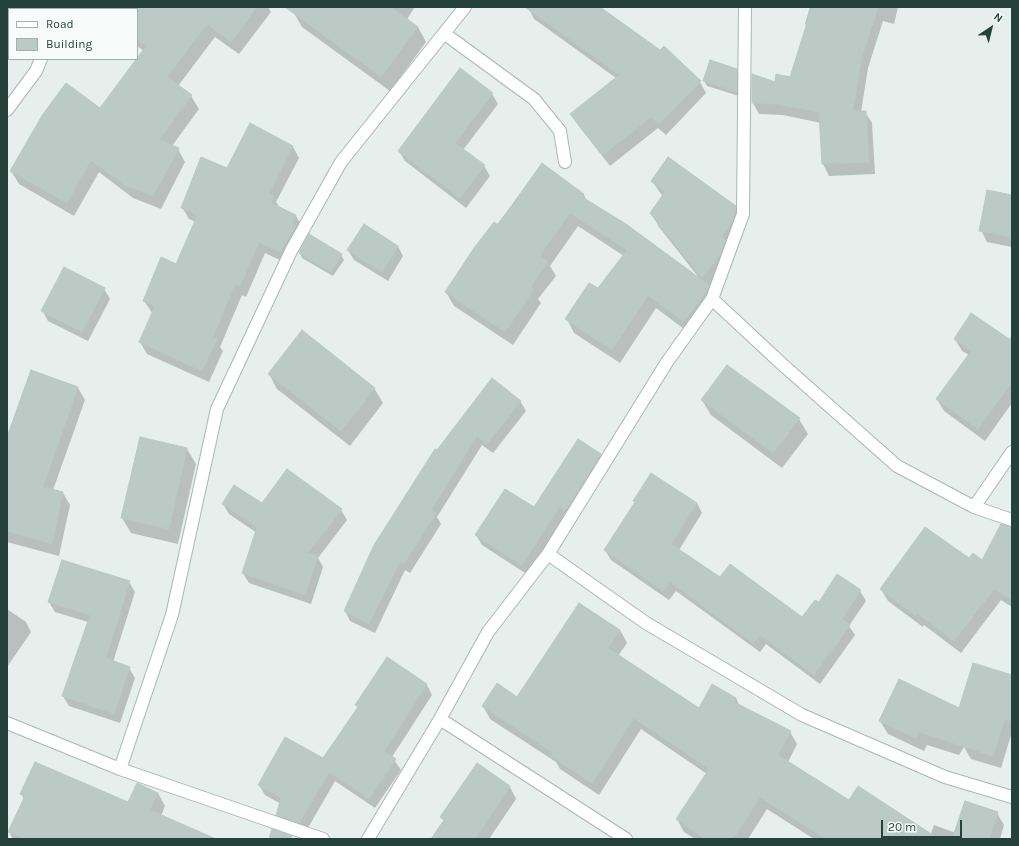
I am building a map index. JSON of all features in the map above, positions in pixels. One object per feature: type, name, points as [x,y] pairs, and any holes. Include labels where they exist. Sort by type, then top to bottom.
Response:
[{"type":"street","points":[[120,769],[172,615],[217,410],[291,251],[341,162],[445,34],[465,7]]},
{"type":"street","points":[[368,839],[440,719],[488,632],[548,554],[667,362],[712,299],[742,214],[745,7]]},
{"type":"street","points":[[445,34],[534,99],[560,132],[565,162]]},
{"type":"street","points":[[7,110],[36,71],[41,60]]},
{"type":"street","points":[[712,299],[783,365],[897,466],[974,507],[1012,520]]},
{"type":"street","points":[[974,507],[1012,452]]},
{"type":"street","points":[[548,554],[646,623],[802,715],[945,777],[1012,797]]},
{"type":"street","points":[[440,719],[626,839]]},
{"type":"street","points":[[7,723],[120,769],[324,839]]},
{"type":"building","points":[[257,7],[231,42],[207,24],[167,77],[192,95],[159,140],[179,148],[153,196],[124,185],[91,160],[67,203],[10,171],[43,114],[66,83],[100,108],[136,60],[138,60],[138,57],[146,46],[138,40],[137,8]]},
{"type":"building","points":[[285,7],[391,7],[418,27],[381,77]]},
{"type":"building","points":[[525,7],[600,7],[660,50],[664,46],[701,81],[659,124],[651,117],[603,155],[570,114],[619,75]]},
{"type":"building","points":[[812,7],[878,7],[862,56],[853,111],[866,111],[869,162],[822,164],[819,112],[775,104],[752,103],[752,74],[775,82],[776,74],[790,77]]},
{"type":"building","points":[[710,60],[737,69],[737,92],[703,81]]},
{"type":"building","points":[[460,68],[493,93],[455,143],[485,165],[460,198],[398,151]]},
{"type":"building","points":[[250,123],[293,146],[269,194],[274,196],[271,203],[296,215],[292,224],[296,226],[280,252],[259,242],[240,286],[235,284],[213,337],[217,339],[202,371],[139,342],[155,306],[143,301],[161,257],[176,264],[197,216],[193,214],[193,212],[181,208],[201,157],[227,168]]},
{"type":"building","points":[[668,157],[736,206],[732,222],[721,237],[726,240],[720,255],[702,278],[650,213],[665,192],[651,181]]},
{"type":"building","points":[[542,163],[584,194],[582,197],[626,224],[709,285],[684,322],[648,295],[612,350],[565,319],[589,283],[598,288],[627,250],[570,213],[540,255],[548,262],[530,287],[534,289],[505,332],[445,292],[474,248],[494,222],[498,225]]},
{"type":"building","points":[[987,190],[1012,195],[1012,237],[979,231]]},
{"type":"building","points":[[364,224],[398,246],[382,272],[347,250]]},
{"type":"building","points":[[309,234],[342,254],[331,272],[299,253]]},
{"type":"building","points":[[64,267],[105,288],[82,332],[41,311]]},
{"type":"building","points":[[971,313],[1012,341],[1012,382],[978,429],[936,399],[971,351],[954,339]]},
{"type":"building","points":[[302,330],[375,388],[341,431],[268,374]]},
{"type":"building","points":[[727,365],[800,418],[773,453],[701,400]]},
{"type":"building","points":[[31,370],[78,387],[43,487],[63,492],[52,544],[7,531],[7,437]]},
{"type":"building","points":[[492,378],[521,401],[487,444],[477,436],[431,510],[436,513],[404,564],[400,561],[369,624],[344,611],[374,545],[435,449],[437,450]]},
{"type":"building","points":[[140,437],[187,448],[169,529],[121,518]]},
{"type":"building","points":[[578,439],[601,454],[565,511],[559,507],[522,565],[475,535],[505,489],[534,507]]},
{"type":"building","points":[[287,469],[342,509],[308,553],[318,556],[305,595],[242,573],[257,527],[222,504],[234,485],[262,503]]},
{"type":"building","points":[[651,473],[697,503],[671,544],[720,577],[730,564],[802,617],[815,600],[819,602],[837,574],[861,590],[842,619],[850,625],[814,675],[760,635],[753,643],[670,582],[663,591],[604,550],[635,502],[633,501]]},
{"type":"building","points":[[1001,524],[1012,527],[1012,600],[994,589],[954,641],[917,613],[916,616],[880,589],[925,527],[969,558],[973,553],[982,560]]},
{"type":"building","points":[[62,560],[130,581],[106,658],[130,667],[114,714],[62,696],[90,615],[48,602]]},
{"type":"building","points":[[579,603],[620,630],[608,648],[673,691],[699,708],[712,684],[736,698],[734,702],[791,731],[778,755],[849,800],[858,786],[939,839],[826,839],[760,797],[733,839],[705,839],[676,819],[709,769],[634,718],[592,783],[551,756],[553,753],[482,706],[497,683],[517,697]]},
{"type":"building","points":[[387,657],[427,684],[384,751],[396,759],[369,799],[329,772],[299,823],[276,815],[281,798],[258,785],[285,737],[323,758],[358,707],[355,705]]},
{"type":"building","points":[[973,663],[1012,675],[1012,721],[1005,719],[993,756],[919,732],[916,738],[879,721],[899,679],[959,708]]},
{"type":"building","points":[[35,762],[128,802],[137,783],[158,793],[150,810],[216,839],[24,839],[8,832],[25,796],[20,794]]},
{"type":"building","points":[[477,763],[510,786],[475,839],[431,839],[444,820],[440,817]]},
{"type":"building","points":[[965,801],[998,812],[989,839],[952,839]]},
{"type":"building","points":[[272,829],[292,836],[290,839],[269,839]]}]
